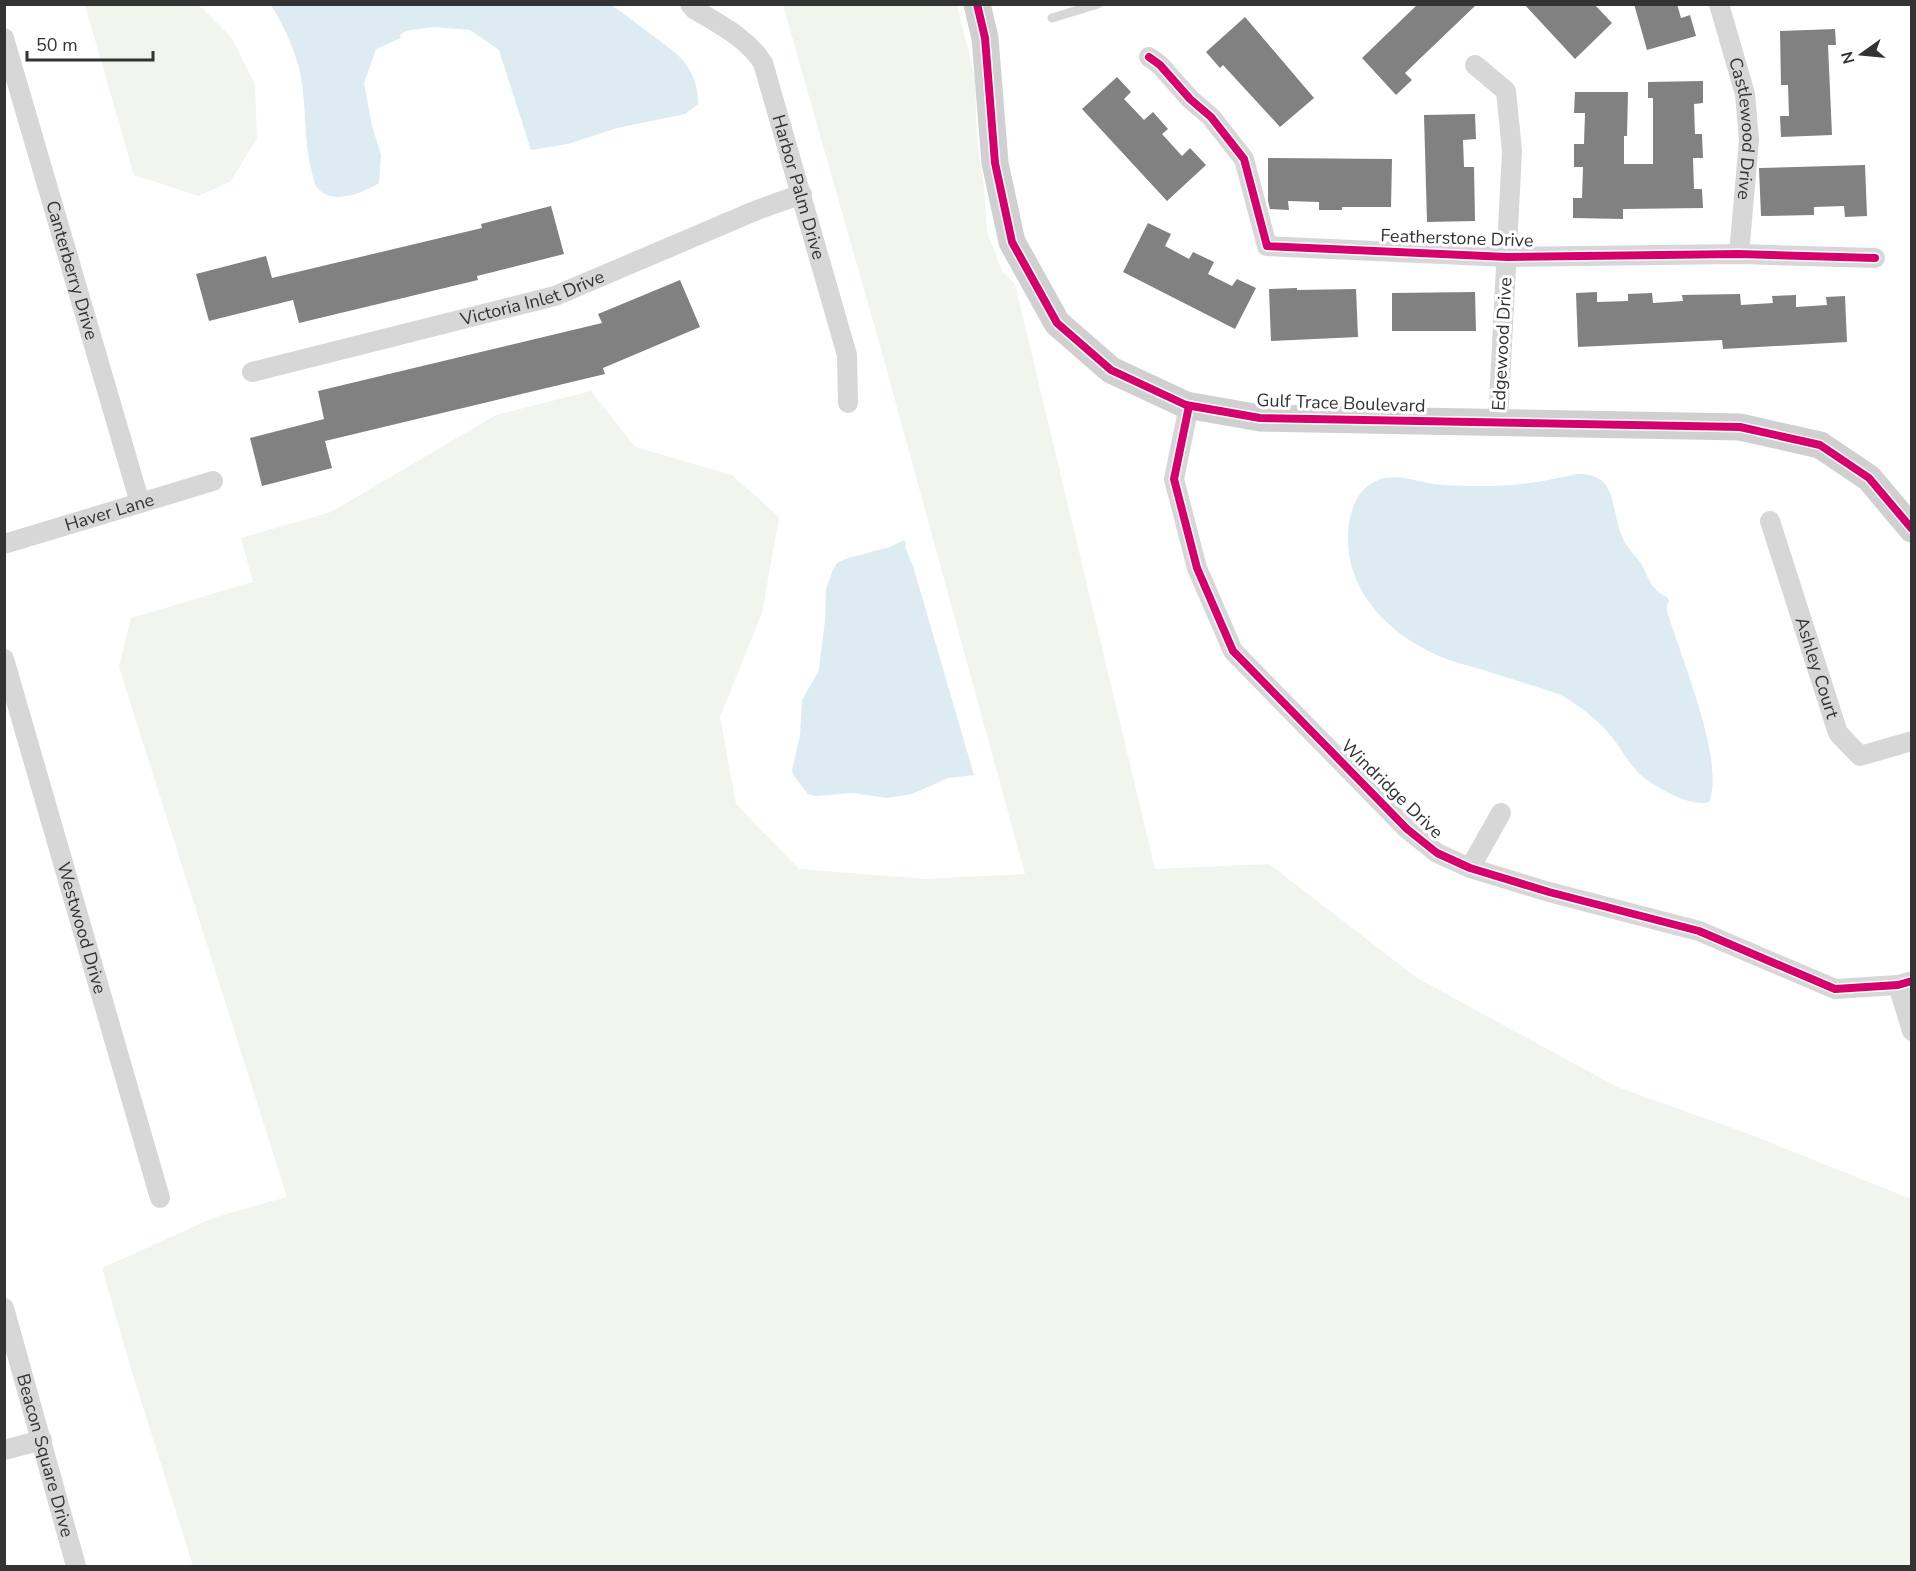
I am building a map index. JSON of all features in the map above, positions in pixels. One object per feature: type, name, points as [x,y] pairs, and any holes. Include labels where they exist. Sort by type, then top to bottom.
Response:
[{"type":"street","name":"Harbor Palm Drive","points":[[690,4],[694,9],[738,35],[764,63],[847,355],[848,403]]},
{"type":"street","name":"Gulf Trace Boulevard","points":[[976,4],[985,38],[995,163],[1012,242],[1057,323],[1111,370],[1189,405],[1260,418],[1740,427],[1820,445],[1869,478],[1911,529]]},
{"type":"street","name":"Castlewood Drive","points":[[1719,4],[1745,94],[1749,140],[1739,255]]},
{"type":"street","name":"Canterberry Drive","points":[[4,38],[140,503]]},
{"type":"street","name":"Featherstone Drive","points":[[1149,57],[1160,65],[1190,99],[1211,117],[1244,159],[1267,246],[1507,256],[1739,255],[1875,258]]},
{"type":"street","name":"Edgewood Drive","points":[[1475,65],[1506,91],[1512,151],[1498,422]]},
{"type":"street","name":"Victoria Inlet Drive","points":[[252,372],[555,296],[757,210],[802,194]]},
{"type":"street","name":"Windridge Drive","points":[[1189,405],[1174,479],[1197,568],[1233,651],[1407,829],[1437,853],[1470,868],[1549,892],[1700,931],[1835,989],[1905,983]]},
{"type":"street","name":"Haver Lane","points":[[4,544],[213,481]]},
{"type":"street","name":"Ashley Court","points":[[1770,521],[1838,733],[1860,756],[1911,741]]},
{"type":"street","name":"Westwood Drive","points":[[4,659],[160,1198]]},
{"type":"street","points":[[1470,868],[1501,813]]},
{"type":"street","points":[[1905,983],[1911,1031]]},
{"type":"street","name":"Beacon Square Drive","points":[[4,1308],[76,1566]]},
{"type":"street","points":[[4,1450],[42,1440]]},
{"type":"lane","points":[[1052,18],[1098,4]]},
{"type":"shaded area","points":[[85,5],[199,5],[231,37],[255,84],[257,138],[231,181],[199,196],[134,175]]},
{"type":"shaded area","points":[[271,5],[612,5],[676,53],[690,70],[695,82],[698,104],[685,114],[617,128],[568,144],[531,150],[499,50],[470,30],[433,27],[406,31],[400,35],[401,38],[376,49],[364,83],[372,126],[381,155],[379,183],[356,194],[330,196],[322,192],[314,182],[307,148],[300,72],[288,37]]},
{"type":"shaded area","points":[[783,5],[957,5],[975,78],[977,142],[984,186],[987,232],[1002,271],[1015,284],[1155,869],[1269,864],[1417,978],[1617,1087],[1746,1133],[1911,1199],[1911,1566],[193,1566],[102,1268],[213,1218],[287,1197],[119,667],[131,618],[253,582],[241,538],[331,512],[496,415],[591,391],[635,447],[732,475],[779,517],[762,613],[720,717],[736,804],[799,869],[926,879],[1025,874],[881,349]]},
{"type":"shaded area","points":[[1578,474],[1591,475],[1607,487],[1625,543],[1642,565],[1652,586],[1669,601],[1667,611],[1707,736],[1713,784],[1709,802],[1693,802],[1684,799],[1648,781],[1633,767],[1600,724],[1561,695],[1444,658],[1407,638],[1376,611],[1355,576],[1349,556],[1350,518],[1363,490],[1376,481],[1392,477],[1443,485],[1493,486],[1531,483]]},
{"type":"shaded area","points":[[904,540],[974,775],[948,778],[912,794],[887,798],[853,793],[816,796],[808,794],[792,770],[800,736],[802,700],[819,670],[826,589],[832,572],[837,563],[845,559],[890,547]]},
{"type":"building","points":[[1418,4],[1477,4],[1405,73],[1412,80],[1396,95],[1362,58]]},
{"type":"building","points":[[1524,4],[1594,4],[1612,23],[1575,59]]},
{"type":"building","points":[[1634,4],[1677,4],[1681,18],[1690,15],[1696,36],[1647,50]]},
{"type":"building","points":[[1245,17],[1314,98],[1280,127],[1223,65],[1220,68],[1206,52]]},
{"type":"building","points":[[1835,29],[1836,45],[1828,45],[1832,135],[1781,137],[1780,116],[1789,116],[1788,85],[1781,85],[1780,31]]},
{"type":"building","points":[[1117,77],[1131,92],[1124,99],[1144,120],[1153,112],[1168,129],[1162,134],[1182,156],[1190,148],[1206,165],[1167,201],[1082,109]]},
{"type":"building","points":[[1703,81],[1703,103],[1694,104],[1695,134],[1702,134],[1703,158],[1693,158],[1694,189],[1702,189],[1703,208],[1623,209],[1623,219],[1573,218],[1573,198],[1582,198],[1583,167],[1574,167],[1574,144],[1584,144],[1585,113],[1574,113],[1575,92],[1628,92],[1624,164],[1653,164],[1653,98],[1648,98],[1648,82]]},
{"type":"building","points":[[1475,114],[1476,139],[1463,140],[1464,167],[1474,167],[1475,221],[1427,222],[1424,115]]},
{"type":"building","points":[[1268,158],[1392,159],[1391,207],[1342,207],[1342,210],[1319,210],[1319,202],[1288,201],[1289,210],[1270,209]]},
{"type":"building","points":[[1865,165],[1867,216],[1845,217],[1844,206],[1814,207],[1814,215],[1761,216],[1759,168]]},
{"type":"building","points":[[551,206],[564,254],[477,276],[478,280],[299,323],[293,300],[209,321],[196,274],[266,256],[272,278],[482,228],[481,224]]},
{"type":"building","points":[[1148,223],[1171,234],[1165,246],[1189,259],[1193,252],[1214,262],[1208,274],[1232,286],[1237,279],[1256,288],[1235,329],[1123,272]]},
{"type":"building","points":[[680,280],[700,327],[603,368],[605,374],[325,441],[332,468],[262,486],[250,438],[324,419],[318,391],[602,323],[598,314]]},
{"type":"building","points":[[1297,288],[1297,290],[1356,289],[1358,337],[1271,341],[1269,289]]},
{"type":"building","points":[[1475,292],[1476,331],[1392,331],[1392,293]]},
{"type":"building","points":[[1597,292],[1597,302],[1628,301],[1628,294],[1652,293],[1653,303],[1683,301],[1682,295],[1740,294],[1741,305],[1773,303],[1772,296],[1796,295],[1796,307],[1827,305],[1826,297],[1845,296],[1847,342],[1723,349],[1722,340],[1578,347],[1576,293]]},
{"type":"cycle path","points":[[977,4],[985,38],[995,163],[1012,242],[1057,323],[1111,370],[1186,405],[1260,418],[1740,427],[1820,445],[1869,478],[1912,529]]},
{"type":"cycle path","points":[[1149,57],[1160,65],[1190,99],[1211,117],[1244,159],[1267,246],[1507,257],[1739,254],[1875,258]]},
{"type":"cycle path","points":[[1189,406],[1174,479],[1197,568],[1233,651],[1407,829],[1437,853],[1470,868],[1549,892],[1699,931],[1835,989],[1898,985],[1912,981]]}]
